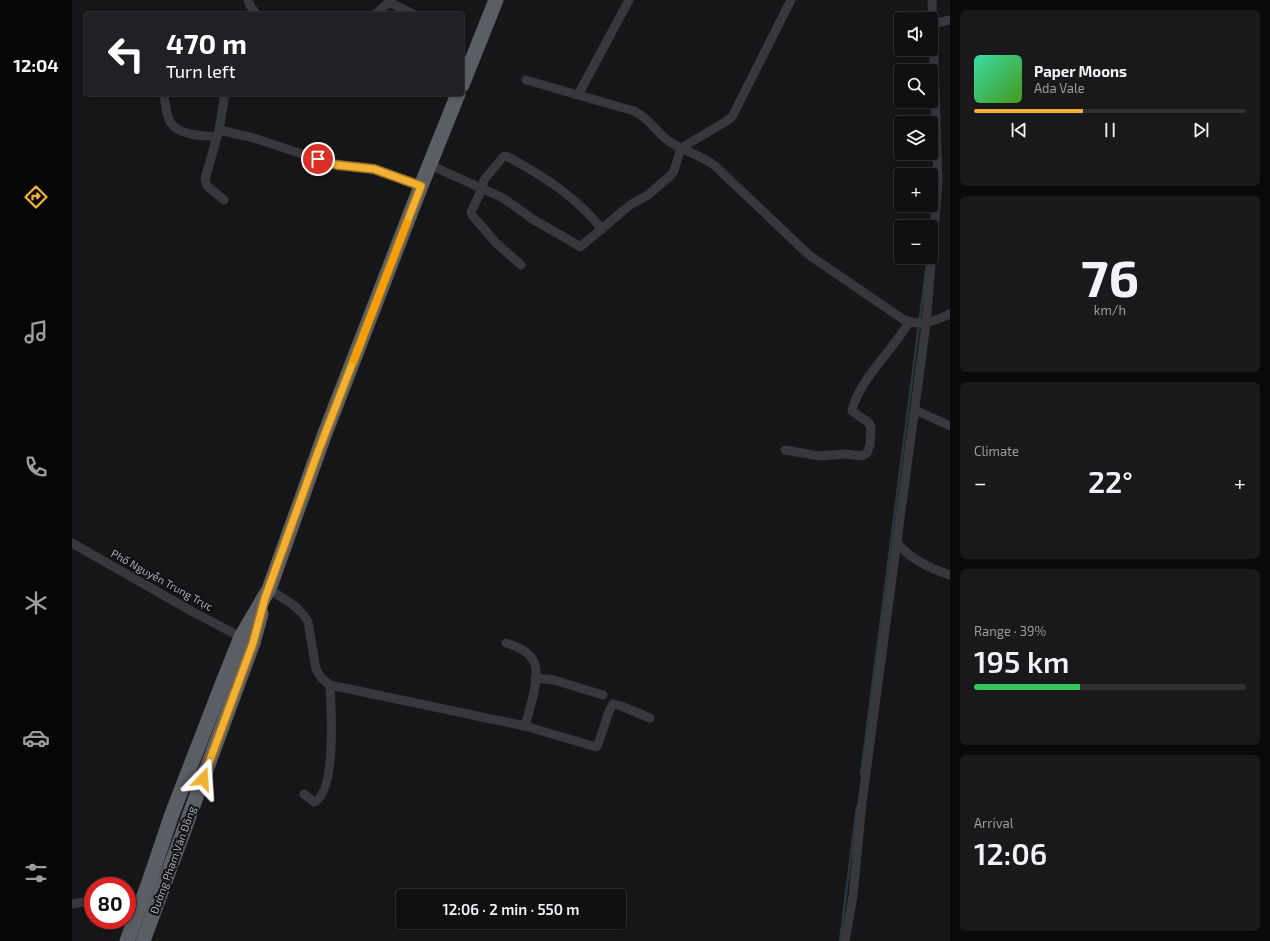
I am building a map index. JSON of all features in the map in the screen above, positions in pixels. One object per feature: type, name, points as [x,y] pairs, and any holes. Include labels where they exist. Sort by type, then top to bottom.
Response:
[{"type":"highway","points":[[464,80],[496,0]]},
{"type":"highway","name":"Đường Phạm Văn Đồng","points":[[142,941],[253,643],[267,594],[318,452],[457,96]]},
{"type":"highway","name":"Đường Phạm Văn Đồng","points":[[136,901],[172,814],[241,637],[267,594]]},
{"type":"highway","name":"Đường Phạm Văn Đồng","points":[[127,941],[129,929]]},
{"type":"street","points":[[248,0],[255,12]]},
{"type":"street","points":[[578,95],[629,0]]},
{"type":"street","points":[[430,165],[503,198],[534,220],[569,240],[578,247],[583,245],[630,205],[648,195],[671,175],[674,171],[681,148],[732,117],[791,0]]},
{"type":"street","points":[[932,0],[932,12]]},
{"type":"street","points":[[378,12],[389,2],[409,12]]},
{"type":"street","points":[[938,23],[950,20]]},
{"type":"street","points":[[846,941],[853,896],[862,803],[915,410],[918,323],[938,182],[934,56]]},
{"type":"street","points":[[526,80],[634,111],[642,115],[649,120],[665,138],[681,148],[706,159],[714,165],[818,262],[899,317],[918,323]]},
{"type":"street","points":[[164,96],[168,117],[171,123],[184,132],[254,138],[330,163],[374,169],[421,186]]},
{"type":"street","points":[[224,200],[207,186],[205,179],[218,134],[225,96]]},
{"type":"street","points":[[521,265],[496,243],[471,212],[482,189],[484,180],[503,157],[506,156],[543,176],[575,200],[590,214],[602,229]]},
{"type":"street","points":[[785,450],[820,456],[845,454],[862,456],[867,453],[870,445],[871,427],[869,423],[852,411],[853,405],[867,379],[898,340],[918,323],[950,314]]},
{"type":"street","points":[[915,410],[950,426]]},
{"type":"street","name":"Phố Nguyễn Trung Trực","points":[[72,543],[193,612],[241,637]]},
{"type":"street","points":[[897,543],[909,556],[924,565],[950,575]]},
{"type":"street","points":[[267,594],[300,610],[305,616],[308,622],[316,669],[324,681],[330,684],[525,726],[596,747],[598,746],[613,704],[650,718]]},
{"type":"street","points":[[506,642],[517,646],[530,656],[535,663],[535,678],[532,699],[525,726]]},
{"type":"street","points":[[535,678],[554,680],[604,695]]},
{"type":"street","points":[[304,794],[314,802],[318,800],[329,772],[332,733],[330,684]]},
{"type":"street","points":[[72,904],[84,902]]},
{"type":"waterway","points":[[861,774],[927,264]]},
{"type":"waterway","points":[[840,941],[857,807]]},
{"type":"slow traffic","points":[[354,361],[407,223]]},
{"type":"route","points":[[203,779],[253,643],[265,598],[318,452],[421,186],[374,169],[337,165],[318,159]]}]
